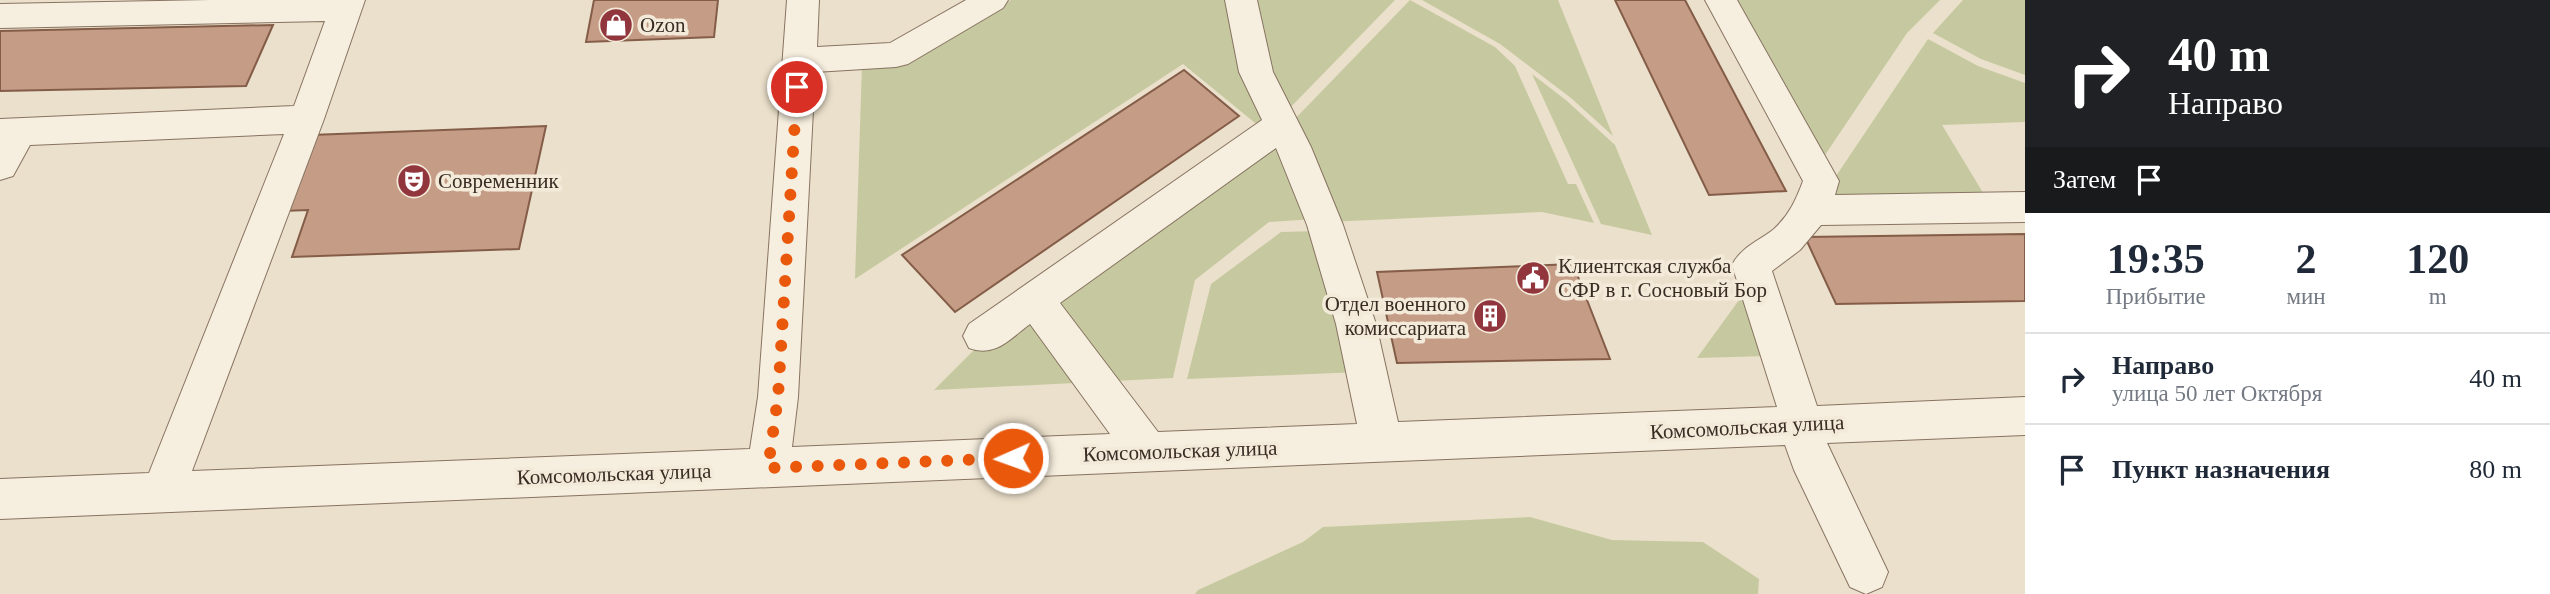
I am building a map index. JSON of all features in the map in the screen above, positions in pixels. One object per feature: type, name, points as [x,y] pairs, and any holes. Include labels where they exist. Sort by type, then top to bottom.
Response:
[{"type":"street","points":[[768,468],[778,397],[803,0]]},
{"type":"street","points":[[798,61],[896,55],[992,0]]},
{"type":"street","points":[[1241,0],[1256,72],[1325,225],[1372,386],[1382,443]]},
{"type":"street","points":[[1721,0],[1821,181],[1813,210],[1791,238],[1751,265],[1794,395],[1809,456],[1866,572]]},
{"type":"street","points":[[0,16],[348,4],[307,119],[163,492]]},
{"type":"street","points":[[0,166],[10,133],[307,119]]},
{"type":"street","points":[[983,336],[1282,125]]},
{"type":"street","points":[[1813,210],[2025,207]]},
{"type":"street","points":[[1035,300],[1149,452]]},
{"type":"street","name":"Комсомольская улица","points":[[0,499],[2025,416]]},
{"type":"green space","points":[[1011,0],[1229,0],[1273,117],[1260,127],[1183,64],[855,279],[862,65],[903,64]]},
{"type":"green space","points":[[1247,0],[1395,0],[1284,114]]},
{"type":"green space","points":[[1410,0],[1495,47],[1515,66],[1568,184],[1576,184],[1594,223],[1542,212],[1328,222],[1289,125]]},
{"type":"green space","points":[[1422,0],[1558,0],[1613,136],[1571,98],[1500,44]]},
{"type":"green space","points":[[1731,0],[1940,0],[1907,33],[1821,161]]},
{"type":"green space","points":[[1963,0],[2025,0],[2025,75],[1981,59],[1933,33]]},
{"type":"green space","points":[[1928,39],[1978,66],[2025,83],[2025,122],[1942,125],[1988,201],[1821,204],[1828,188]]},
{"type":"green space","points":[[1532,74],[1567,101],[1615,145],[1652,235],[1601,224]]},
{"type":"green space","points":[[1279,135],[1314,219],[1269,222],[1195,280],[1173,378],[934,390],[985,339]]},
{"type":"green space","points":[[1318,231],[1360,372],[1187,379],[1211,284],[1281,232]]},
{"type":"green space","points":[[1747,289],[1769,356],[1697,358]]},
{"type":"green space","points":[[1530,517],[1612,540],[1703,542],[1759,579],[1758,594],[1195,594],[1198,590],[1303,542],[1323,527]]},
{"type":"building","points":[[594,0],[718,0],[714,37],[586,42]]},
{"type":"building","points":[[1615,0],[1685,0],[1786,191],[1709,195]]},
{"type":"building","points":[[273,25],[246,86],[0,91],[0,31]]},
{"type":"building","points":[[1184,70],[1239,116],[955,312],[902,255]]},
{"type":"building","name":"Современник","points":[[546,126],[519,249],[292,257],[308,210],[283,211],[311,135]]},
{"type":"building","points":[[2025,234],[2025,301],[1836,304],[1805,237]]},
{"type":"building","name":"Отдел военного комиссариата","points":[[1573,264],[1610,359],[1397,363],[1377,272]]},
{"type":"place","name":"Ozon","points":[[616,25]]},
{"type":"place","name":"Современник","points":[[414,181]]},
{"type":"place","name":"Клиентская служба СФР в г. Сосновый Бор","points":[[1533,278]]},
{"type":"place","name":"Отдел военного комиссариата","points":[[1490,316]]},
{"type":"route","points":[[797,87],[778,397],[768,468],[1013,458]]}]
